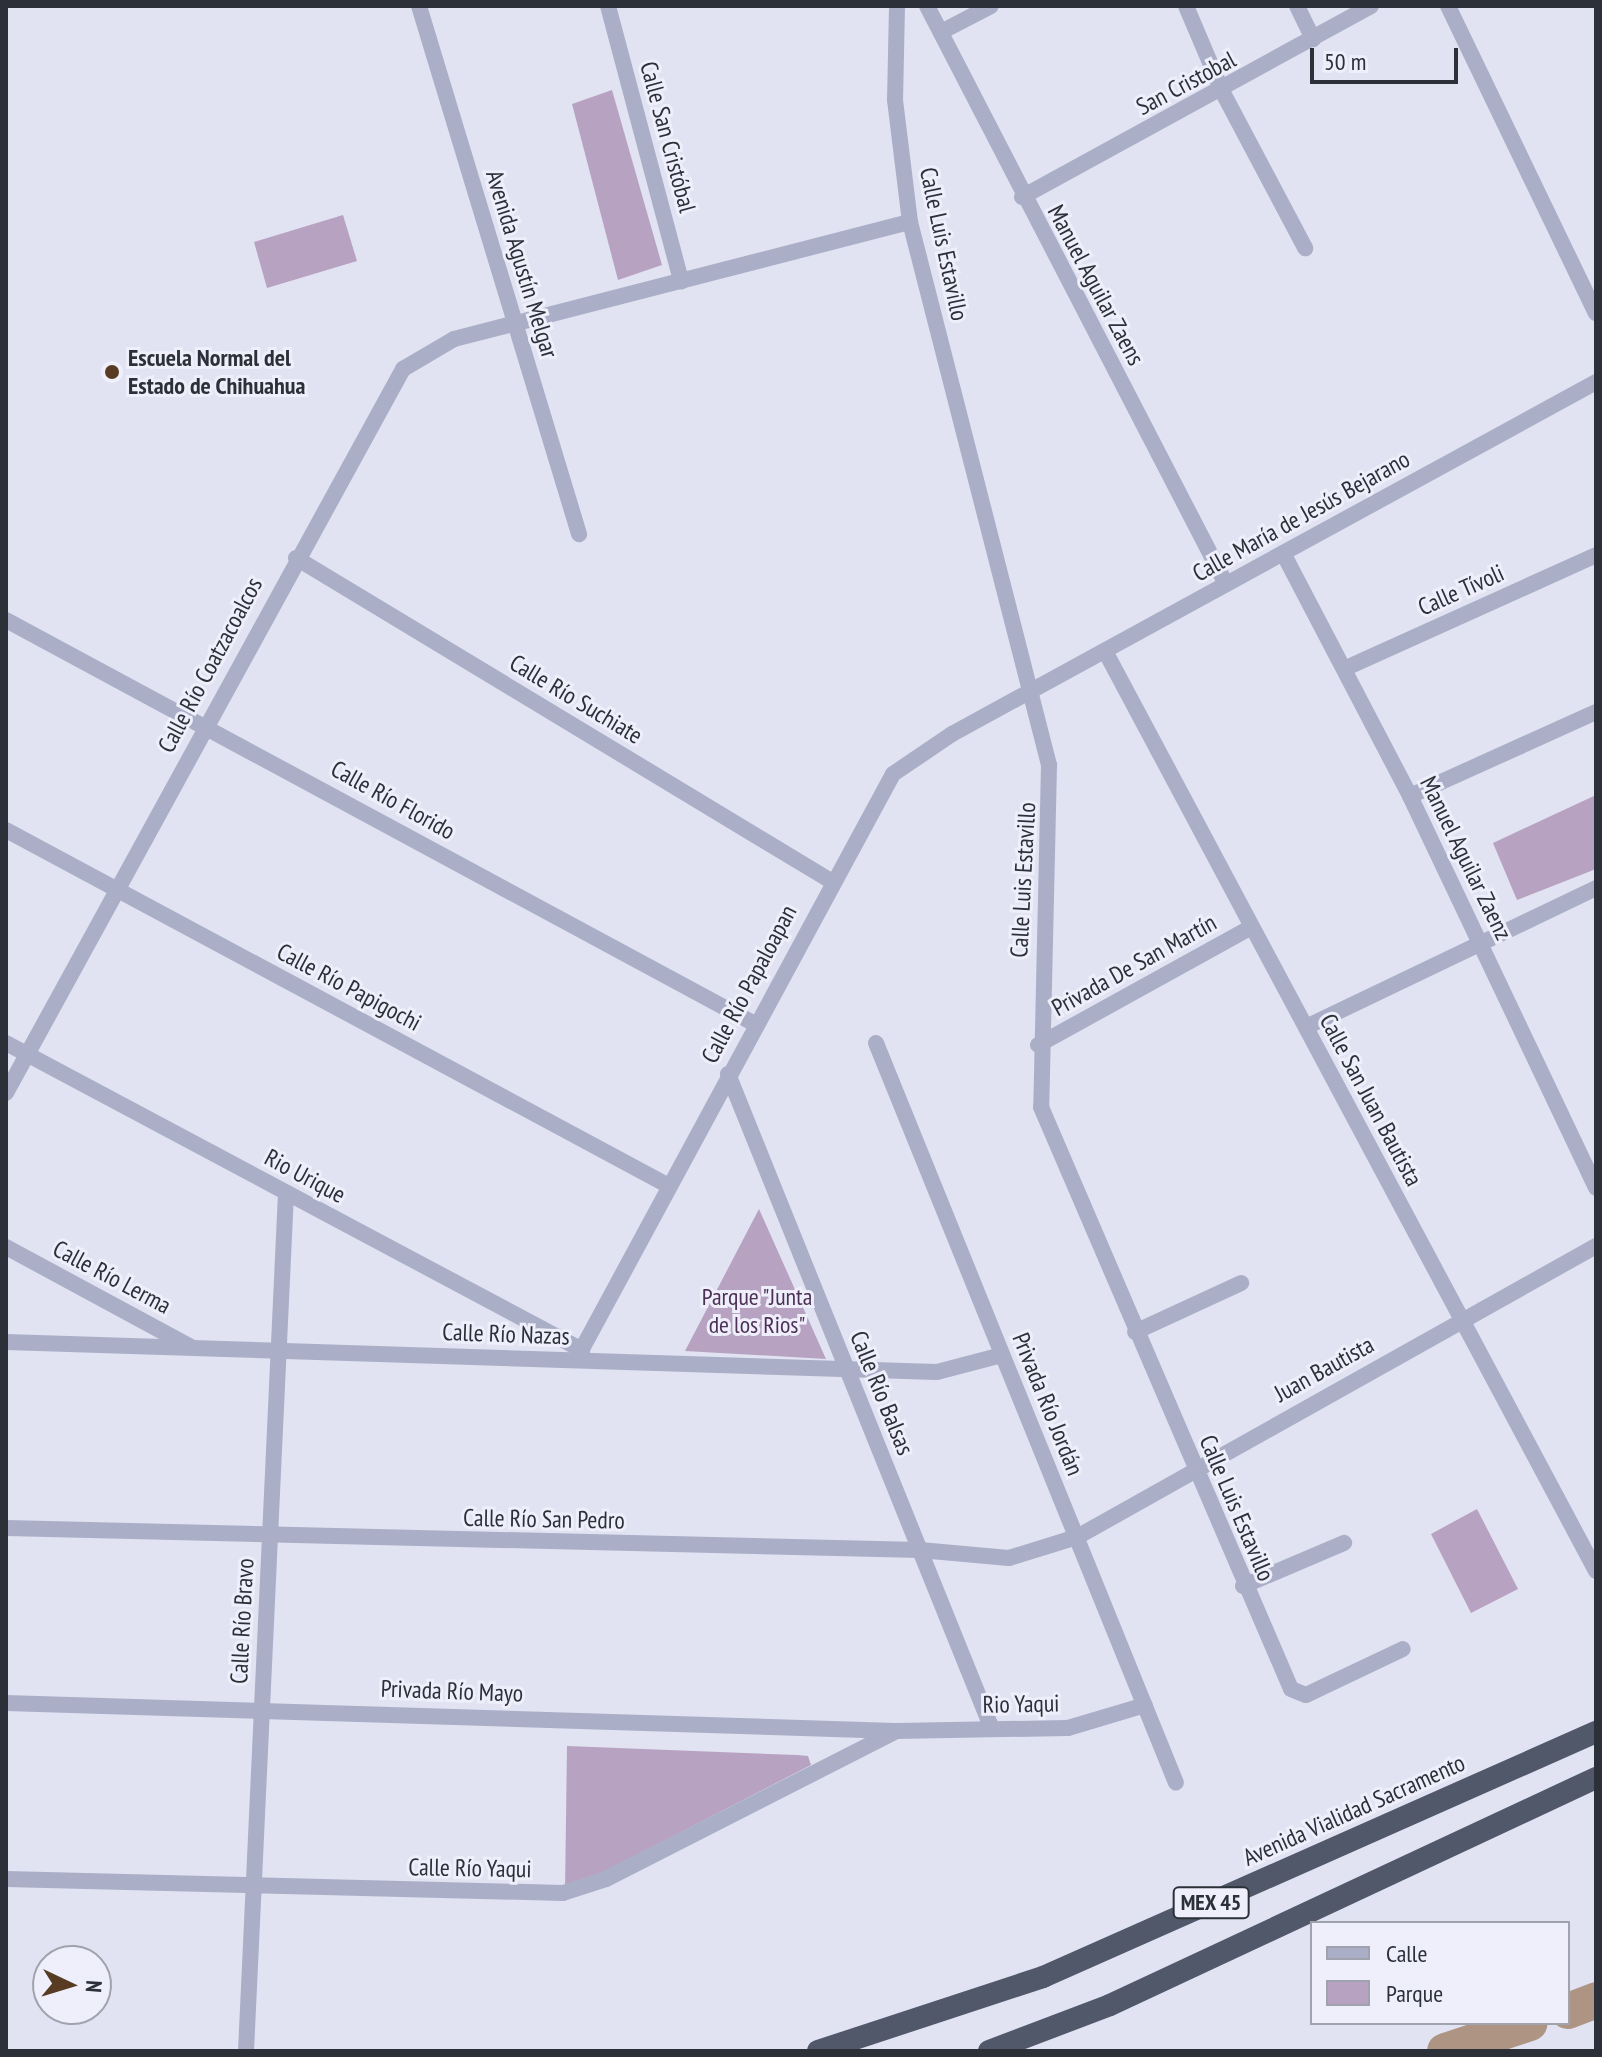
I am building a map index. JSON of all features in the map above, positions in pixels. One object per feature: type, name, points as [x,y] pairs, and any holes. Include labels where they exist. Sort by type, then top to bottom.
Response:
[{"type":"highway","name":"Avenida Vialidad Sacramento","points":[[818,2051],[1043,1977],[1596,1732]]},
{"type":"highway","name":"MEX 45","points":[[989,2051],[1110,2005],[1596,1778]]},
{"type":"street","name":"Avenida Agustín Melgar","points":[[419,6],[579,534]]},
{"type":"street","name":"Calle San Cristóbal","points":[[608,6],[681,281]]},
{"type":"street","name":"Calle Luis Estavillo","points":[[897,6],[895,100],[910,222],[1030,692],[1052,790],[1038,1045],[1041,1107],[1243,1586],[1291,1689],[1306,1695],[1403,1649]]},
{"type":"street","name":"Manuel Aguilar Zaens","points":[[927,6],[1022,197],[1226,584]]},
{"type":"street","points":[[941,32],[991,6]]},
{"type":"street","points":[[1186,6],[1222,91],[1305,248]]},
{"type":"street","points":[[1297,6],[1313,39]]},
{"type":"street","name":"San Cristobal","points":[[1022,197],[1222,91],[1371,6]]},
{"type":"street","points":[[1448,6],[1596,313]]},
{"type":"street","points":[[514,323],[910,222]]},
{"type":"street","name":"Calle Río Coatzacoalcos","points":[[6,1093],[296,558],[403,369],[454,339],[514,323]]},
{"type":"street","name":"Calle María de Jesús Bejarano","points":[[1030,692],[1596,382]]},
{"type":"street","name":"Manuel Aguilar Zaenz","points":[[1283,553],[1346,668],[1410,796],[1596,1188]]},
{"type":"street","name":"Calle Tívoli","points":[[1346,668],[1596,555]]},
{"type":"street","name":"Calle Río Suchiate","points":[[296,558],[831,881]]},
{"type":"street","name":"Calle Río Florido","points":[[6,620],[755,1024]]},
{"type":"street","name":"Calle San Juan Bautista","points":[[1105,651],[1459,1322],[1596,1571]]},
{"type":"street","name":"Calle Río Papaloapan","points":[[579,1355],[831,881],[893,774],[1030,692]]},
{"type":"street","points":[[1410,796],[1596,712]]},
{"type":"street","name":"Calle Río Papigochi","points":[[6,830],[669,1186]]},
{"type":"street","points":[[1306,1027],[1596,888]]},
{"type":"street","name":"Privada De San Martín","points":[[1038,1045],[1252,927]]},
{"type":"street","name":"Rio Urique","points":[[6,1043],[579,1355]]},
{"type":"street","name":"Privada Río Jordán","points":[[876,1043],[1176,1783]]},
{"type":"street","name":"Calle Río Balsas","points":[[728,1074],[992,1729]]},
{"type":"street","name":"Calle Río Bravo","points":[[246,2051],[286,1193]]},
{"type":"street","name":"Juan Bautista","points":[[1077,1537],[1194,1468],[1596,1246]]},
{"type":"street","name":"Calle Río Lerma","points":[[6,1247],[195,1348]]},
{"type":"street","points":[[1135,1332],[1241,1283]]},
{"type":"street","name":"Calle Río Nazas","points":[[6,1342],[278,1351],[579,1355],[937,1372],[1002,1355]]},
{"type":"street","name":"Calle Río San Pedro","points":[[6,1528],[920,1550],[1009,1558],[1077,1537]]},
{"type":"street","points":[[1243,1586],[1344,1543]]},
{"type":"street","name":"Privada Río Mayo","points":[[6,1703],[262,1708],[896,1731]]},
{"type":"street","name":"Rio Yaqui","points":[[896,1731],[1086,1725],[1145,1705]]},
{"type":"street","name":"Calle Río Yaqui","points":[[6,1879],[254,1889],[578,1890],[896,1731]]},
{"type":"green space","points":[[612,90],[662,265],[618,280],[572,104]]},
{"type":"green space","points":[[343,215],[357,261],[267,288],[254,242]]},
{"type":"green space","points":[[1596,795],[1596,869],[1517,900],[1493,843]]},
{"type":"green space","name":"Parque \"Junta de los Rios\"","points":[[759,1209],[826,1359],[685,1351]]},
{"type":"green space","points":[[1477,1509],[1518,1589],[1471,1613],[1431,1534]]},
{"type":"green space","points":[[567,1746],[797,1755],[808,1756],[811,1765],[565,1892]]},
{"type":"waterway","points":[[1570,2010],[1596,2000]]},
{"type":"waterway","points":[[1445,2051],[1524,2025]]},
{"type":"place","name":"Escuela Normal del Estado de Chihuahua","points":[[112,372]]}]
